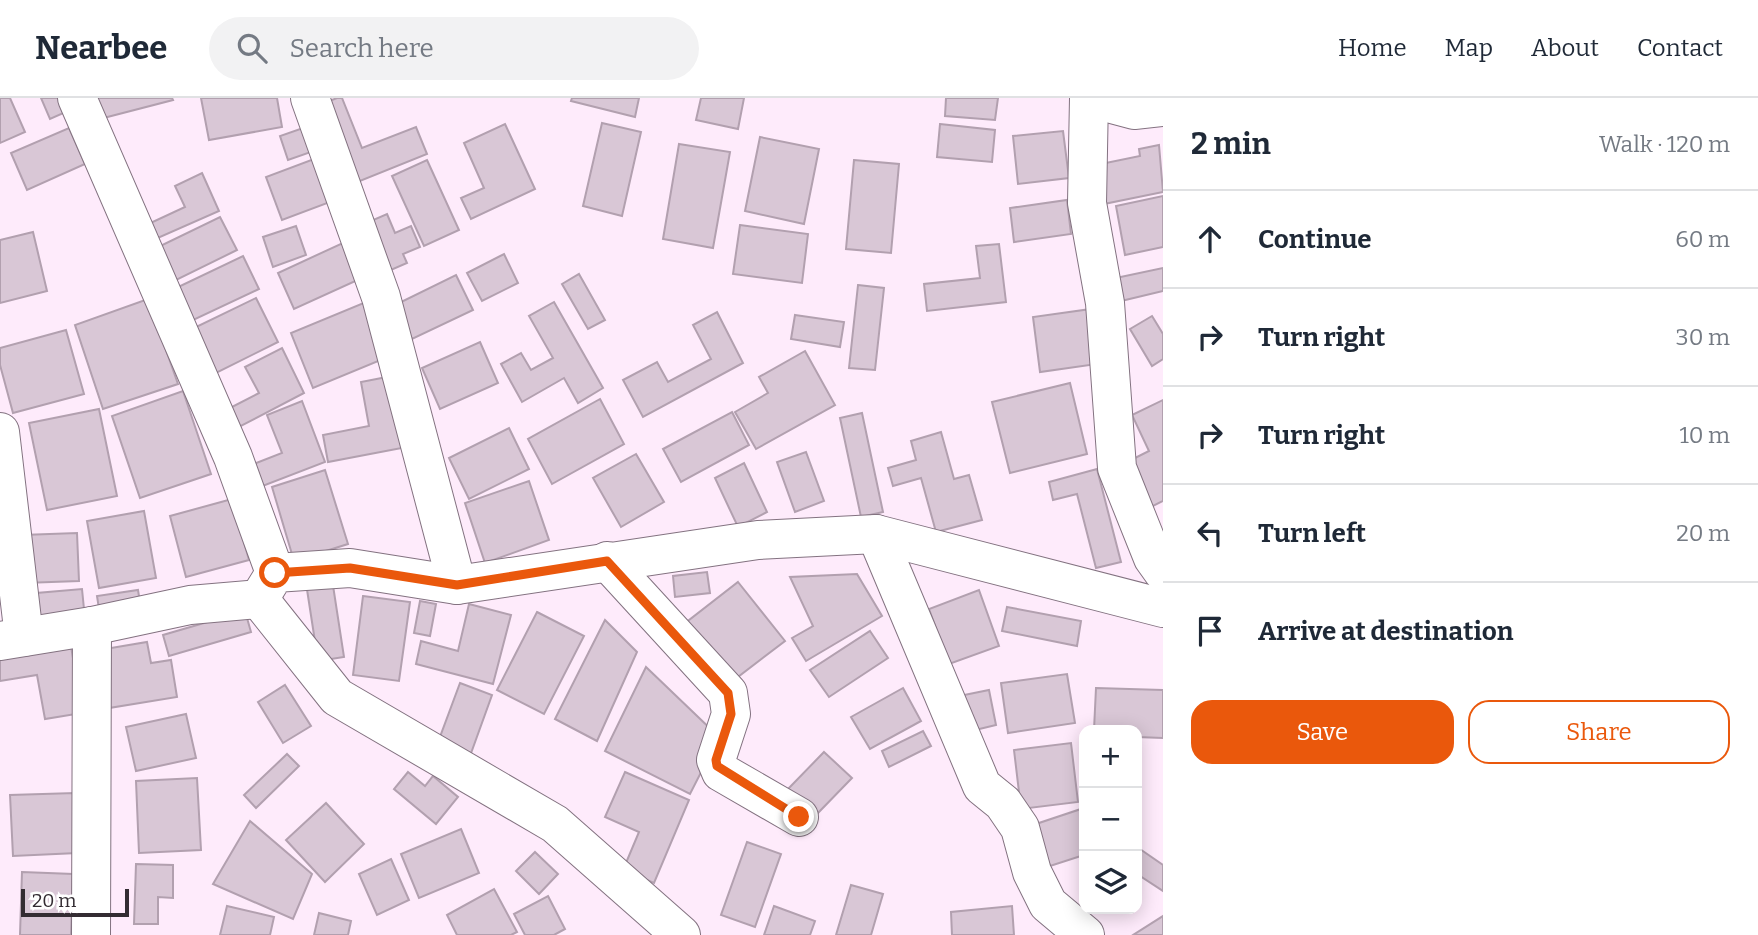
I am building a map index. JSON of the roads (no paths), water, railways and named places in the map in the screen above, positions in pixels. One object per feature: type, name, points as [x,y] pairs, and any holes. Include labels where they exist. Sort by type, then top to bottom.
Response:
[{"type":"street","points":[[77,98],[233,457],[267,586],[337,696],[555,824],[681,935]]},
{"type":"street","points":[[310,98],[381,297],[457,585]]},
{"type":"street","points":[[1163,107],[1134,110],[1089,98],[1087,203],[1105,303],[1117,468],[1153,558],[1163,572]]},
{"type":"street","points":[[0,432],[12,639],[92,626],[350,568],[457,585],[758,540],[876,534],[1163,608]]},
{"type":"street","points":[[876,534],[982,786],[1003,803],[1020,828],[1032,872],[1048,904],[1084,935]]},
{"type":"street","points":[[607,561],[728,693],[731,714],[716,760],[717,766],[799,817]]},
{"type":"street","points":[[91,935],[92,626]]}]
